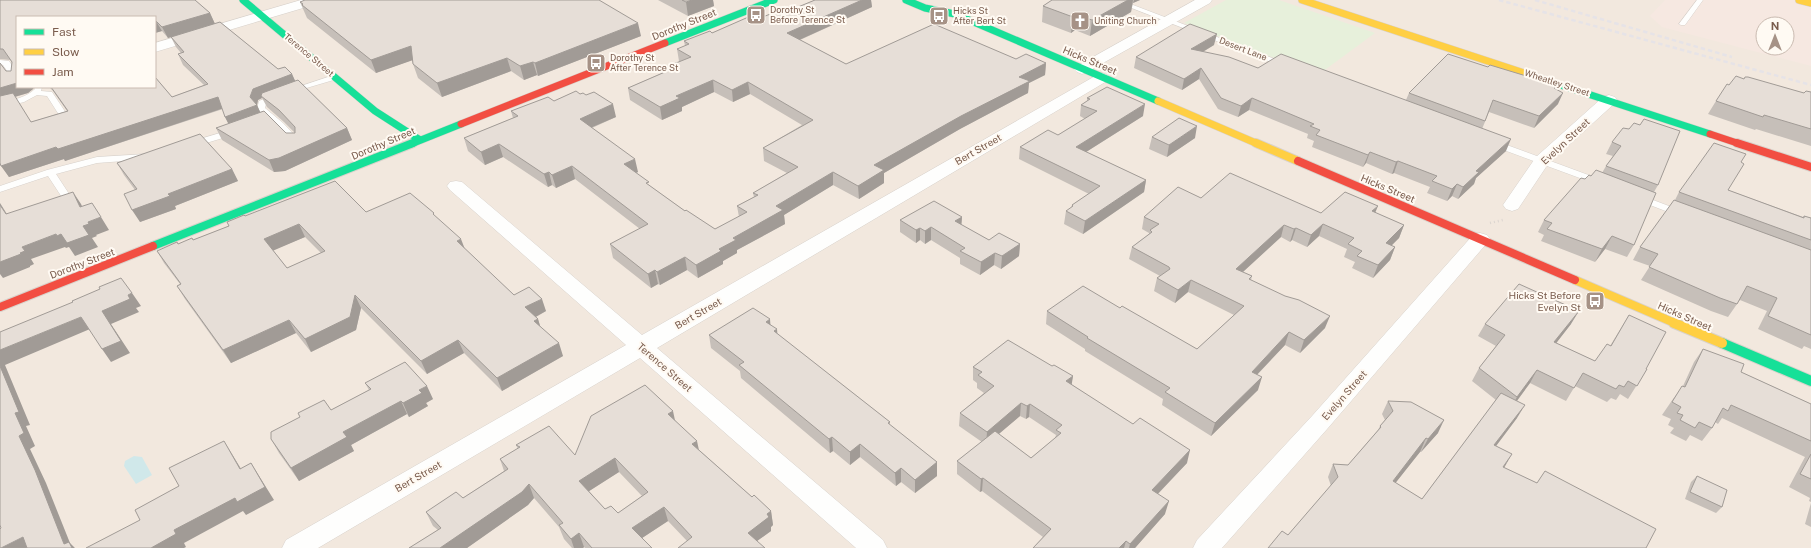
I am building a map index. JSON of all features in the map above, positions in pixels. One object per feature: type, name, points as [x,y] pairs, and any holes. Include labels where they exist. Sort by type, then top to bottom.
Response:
[{"type":"main road","name":"Terence Street","points":[[243,0],[375,111],[420,140]]},
{"type":"main road","name":"Dorothy Street","points":[[0,307],[774,0]]},
{"type":"main road","name":"Hicks Street","points":[[906,0],[924,8],[955,14],[1102,78],[1482,232],[1811,381]]},
{"type":"main road","name":"Hicks Street","points":[[930,0],[950,8],[955,14]]},
{"type":"main road","name":"Wheatley Street","points":[[1302,0],[1610,100],[1811,168]]},
{"type":"main road","points":[[1799,0],[1811,3]]},
{"type":"main road","name":"Terence Street","points":[[375,111],[400,148]]},
{"type":"street","points":[[156,48],[315,0]]},
{"type":"street","points":[[1082,69],[1205,0]]},
{"type":"street","name":"Bert Street","points":[[294,548],[1102,78]]},
{"type":"street","name":"Evelyn Street","points":[[1512,205],[1542,161],[1610,100]]},
{"type":"street","name":"Terence Street","points":[[456,186],[874,548]]},
{"type":"street","name":"Evelyn Street","points":[[1206,548],[1320,422],[1482,232]]},
{"type":"lane","name":"Desert Lane","points":[[1114,0],[1290,66]]},
{"type":"lane","points":[[1683,24],[1700,0]]},
{"type":"lane","points":[[0,62],[6,63],[16,78]]},
{"type":"lane","points":[[296,142],[280,125],[261,109],[262,103],[334,76]]},
{"type":"lane","points":[[0,106],[37,90],[49,94],[64,116]]},
{"type":"lane","points":[[260,122],[270,118]]},
{"type":"lane","points":[[185,146],[243,128]]},
{"type":"lane","points":[[1490,142],[1605,185]]},
{"type":"lane","points":[[0,189],[50,172],[97,160],[142,158],[156,155]]},
{"type":"lane","points":[[50,172],[70,203]]},
{"type":"lane","points":[[1627,193],[1686,215]]},
{"type":"path","points":[[1482,232],[1517,217],[1512,205]]},
{"type":"shaded area","points":[[0,0],[1811,0],[1811,548],[0,548]]},
{"type":"shaded area","points":[[1665,0],[1811,0],[1811,66],[1773,56],[1795,56],[1795,16],[1755,16],[1755,51],[1662,27],[1650,16]]},
{"type":"green space","points":[[1226,0],[1279,0],[1375,33],[1318,75],[1184,23]]},
{"type":"water","points":[[134,456],[142,457],[152,475],[136,484],[124,466],[125,461]]},
{"type":"building","points":[[0,0],[195,0],[210,13],[162,27],[156,21],[156,16],[16,16],[16,83],[0,88],[0,63],[6,71],[11,71],[12,62],[3,49],[0,49]]},
{"type":"building","points":[[305,0],[599,0],[638,23],[535,63],[533,62],[520,66],[507,58],[437,83],[413,64],[411,46],[371,60],[302,5],[303,4],[300,2]]},
{"type":"building","points":[[815,0],[862,0],[787,33],[846,64],[934,24],[1016,59],[1026,54],[1046,63],[1019,77],[1030,81],[961,116],[874,165],[884,170],[858,186],[833,172],[776,206],[783,210],[733,238],[736,240],[719,249],[721,251],[696,265],[685,257],[657,272],[655,270],[648,274],[610,244],[648,224],[572,166],[552,175],[549,172],[544,174],[499,144],[481,152],[464,138],[518,116],[511,111],[548,97],[554,101],[576,91],[580,94],[583,93],[586,95],[594,92],[613,104],[580,119],[635,159],[624,164],[649,182],[646,183],[685,211],[686,210],[715,229],[747,212],[737,206],[758,195],[753,193],[798,167],[763,148],[813,120],[748,82],[732,90],[713,80],[676,96],[680,98],[660,107],[628,88],[665,72],[661,69],[691,57],[677,49],[689,44],[684,41],[710,31],[712,33],[753,15],[760,18],[794,5],[798,7]]},
{"type":"building","points":[[1052,0],[1128,0],[1092,20],[1077,15],[1073,17],[1043,6]]},
{"type":"building","points":[[220,22],[278,69],[285,67],[292,74],[253,89],[250,97],[257,105],[225,117],[218,97],[58,149],[56,147],[1,166],[0,96],[13,93],[31,122],[68,111],[52,88],[156,88],[156,78],[172,97],[208,84],[178,54],[184,52],[171,37]]},
{"type":"building","points":[[1190,24],[1217,34],[1191,49],[1229,57],[1258,68],[1281,54],[1511,139],[1476,171],[1479,172],[1463,187],[1457,184],[1452,189],[1432,181],[1437,176],[1370,152],[1368,155],[1316,135],[1320,130],[1310,126],[1314,124],[1252,98],[1241,106],[1221,98],[1201,68],[1184,79],[1136,57]]},
{"type":"building","points":[[1448,54],[1488,67],[1490,65],[1546,82],[1556,86],[1554,88],[1563,93],[1539,116],[1493,100],[1485,121],[1409,93]]},
{"type":"building","points":[[1736,76],[1744,79],[1745,77],[1748,77],[1804,93],[1806,91],[1811,92],[1811,129],[1764,115],[1763,117],[1716,101],[1727,84],[1729,85]]},
{"type":"building","points":[[298,80],[347,128],[279,158],[269,160],[216,128],[264,111],[286,133],[295,133],[295,127],[279,110],[261,96],[262,93]]},
{"type":"building","points":[[1107,87],[1145,104],[1076,147],[1146,180],[1085,221],[1066,211],[1073,206],[1072,205],[1100,186],[1020,147],[1048,130],[1058,135],[1097,111],[1081,105],[1090,99],[1087,98]]},
{"type":"building","points":[[1179,118],[1197,126],[1169,145],[1152,137]]},
{"type":"building","points":[[1644,119],[1680,131],[1658,185],[1606,166],[1621,146],[1612,142],[1623,128],[1629,129],[1634,123],[1640,125]]},
{"type":"building","points":[[200,134],[232,169],[168,194],[170,196],[132,210],[124,194],[137,189],[117,163]]},
{"type":"building","points":[[1714,143],[1746,154],[1741,162],[1744,164],[1728,190],[1804,218],[1804,216],[1811,218],[1811,240],[1679,192]]},
{"type":"building","points":[[1596,170],[1656,193],[1634,245],[1612,236],[1602,249],[1547,229],[1552,223],[1544,220],[1581,178],[1585,179],[1589,175],[1591,176]]},
{"type":"building","points":[[1230,173],[1321,213],[1345,192],[1378,206],[1372,211],[1404,225],[1386,243],[1395,247],[1378,265],[1357,256],[1362,251],[1348,244],[1354,238],[1323,224],[1311,235],[1296,228],[1294,229],[1284,225],[1236,269],[1252,276],[1249,279],[1285,296],[1299,300],[1330,316],[1304,340],[1289,332],[1252,372],[1262,377],[1215,423],[1165,392],[1170,388],[1087,338],[1088,337],[1047,311],[1083,286],[1120,308],[1122,306],[1197,349],[1244,306],[1191,280],[1178,290],[1157,278],[1170,269],[1169,267],[1132,247],[1152,232],[1150,230],[1159,224],[1144,217],[1178,187],[1201,198]]},
{"type":"building","points":[[335,181],[366,212],[410,193],[434,213],[433,214],[461,239],[457,241],[514,295],[529,287],[542,299],[525,307],[538,319],[534,321],[559,343],[497,378],[458,340],[421,361],[355,295],[350,317],[305,339],[289,320],[223,350],[177,286],[181,284],[157,251],[177,242],[178,244],[192,238],[193,240],[229,226],[227,222],[244,215],[245,216]],"holes":[[[299,224],[325,251],[287,268],[264,239]]]},
{"type":"building","points":[[73,192],[80,207],[92,203],[101,217],[88,222],[89,224],[83,226],[89,235],[67,243],[61,234],[57,236],[56,234],[22,247],[25,251],[20,253],[21,254],[0,262],[0,205],[6,214]]},
{"type":"building","points":[[1674,200],[1811,250],[1811,335],[1768,316],[1777,298],[1747,286],[1737,304],[1649,267],[1658,254],[1640,247]]},
{"type":"building","points":[[934,201],[962,217],[955,221],[989,240],[999,233],[1020,244],[1002,256],[995,253],[981,262],[960,251],[965,248],[931,227],[925,231],[920,228],[916,230],[900,220]]},
{"type":"building","points":[[121,278],[132,293],[128,295],[130,299],[102,311],[121,341],[102,349],[81,317],[0,350],[0,332],[73,302],[72,301],[100,289],[99,287]]},
{"type":"building","points":[[1519,284],[1579,311],[1554,342],[1595,361],[1607,344],[1611,346],[1629,315],[1666,332],[1637,386],[1628,381],[1624,387],[1619,385],[1616,389],[1583,373],[1574,388],[1537,370],[1517,397],[1479,368],[1505,335],[1485,324]]},
{"type":"building","points":[[753,308],[770,319],[766,322],[777,329],[774,331],[890,422],[888,423],[937,462],[915,480],[901,468],[895,473],[860,444],[850,452],[832,437],[829,439],[739,365],[744,362],[709,335]]},
{"type":"building","points":[[1008,340],[1052,366],[1054,365],[1073,376],[1066,381],[1133,424],[1140,418],[1190,450],[1152,490],[1169,501],[1130,544],[1126,541],[1119,548],[1033,548],[1051,529],[983,478],[981,479],[957,461],[995,431],[1031,458],[1061,433],[1056,430],[1062,425],[1030,404],[1027,406],[1021,403],[987,432],[960,413],[994,386],[978,375],[982,372],[973,367]]},
{"type":"building","points":[[1703,349],[1744,364],[1741,372],[1811,404],[1811,441],[1731,405],[1728,411],[1723,408],[1712,428],[1699,422],[1695,428],[1680,420],[1683,415],[1677,413],[1681,407],[1672,402],[1682,386],[1685,387]]},
{"type":"building","points":[[405,362],[427,386],[419,390],[422,393],[403,403],[401,401],[343,432],[347,437],[291,468],[271,439],[271,432],[300,417],[298,413],[324,400],[331,410],[371,389],[365,383]]},
{"type":"building","points":[[0,366],[19,412],[15,413],[24,433],[19,436],[35,470],[64,544],[69,542],[72,548],[27,548],[23,537],[0,548]]},
{"type":"building","points":[[645,385],[673,411],[668,414],[697,441],[692,444],[752,497],[754,495],[771,511],[767,514],[769,517],[748,533],[765,548],[678,548],[692,537],[664,507],[632,528],[652,548],[592,548],[579,533],[571,539],[559,525],[563,523],[529,484],[522,492],[440,548],[409,548],[441,528],[426,512],[456,492],[463,498],[508,469],[500,459],[520,447],[516,445],[549,426],[575,455],[591,416]],"holes":[[[615,458],[648,492],[618,513],[611,506],[605,509],[579,481]]]},
{"type":"building","points":[[1501,393],[1525,405],[1494,445],[1512,454],[1503,467],[1537,483],[1545,471],[1656,529],[1646,548],[1268,548],[1282,531],[1288,535],[1338,477],[1333,464],[1348,465],[1381,427],[1380,426],[1393,411],[1388,401],[1411,402],[1444,420],[1428,439],[1426,438],[1393,481],[1422,499]]},
{"type":"building","points":[[224,441],[240,469],[251,463],[265,487],[237,502],[235,498],[174,530],[176,534],[151,548],[86,548],[140,520],[135,510],[179,486],[169,468]]},
{"type":"building","points":[[1811,454],[1811,479],[1800,474]]},
{"type":"building","points":[[1697,476],[1727,490],[1722,507],[1690,492]]},
{"type":"railway","points":[[1499,0],[1811,85]]},
{"type":"railway","points":[[1535,0],[1732,57]]},
{"type":"traffic: fast","points":[[243,0],[375,111],[420,140]]},
{"type":"traffic: fast","points":[[665,43],[774,0]]},
{"type":"traffic: fast","points":[[906,0],[925,8],[955,14],[1158,101]]},
{"type":"traffic: fast","points":[[1530,75],[1710,134]]},
{"type":"traffic: fast","points":[[153,246],[461,124]]},
{"type":"traffic: fast","points":[[1722,343],[1811,381]]},
{"type":"traffic: slow","points":[[1302,0],[1530,75]]},
{"type":"traffic: slow","points":[[1799,0],[1811,3]]},
{"type":"traffic: slow","points":[[1158,101],[1298,161]]},
{"type":"traffic: slow","points":[[1575,280],[1722,343]]},
{"type":"traffic: jam","points":[[461,124],[665,43]]},
{"type":"traffic: jam","points":[[1710,134],[1811,167]]},
{"type":"traffic: jam","points":[[1298,161],[1575,280]]},
{"type":"traffic: jam","points":[[0,307],[153,246]]},
{"type":"place","name":"Dorothy St Before Terence St","points":[[756,15]]},
{"type":"place","name":"Hicks St After Bert St","points":[[939,16]]},
{"type":"place","name":"Uniting Church","points":[[1080,21]]},
{"type":"place","name":"Dorothy St After Terence St","points":[[596,63]]},
{"type":"place","name":"Hicks St Before Evelyn St","points":[[1595,301]]}]
